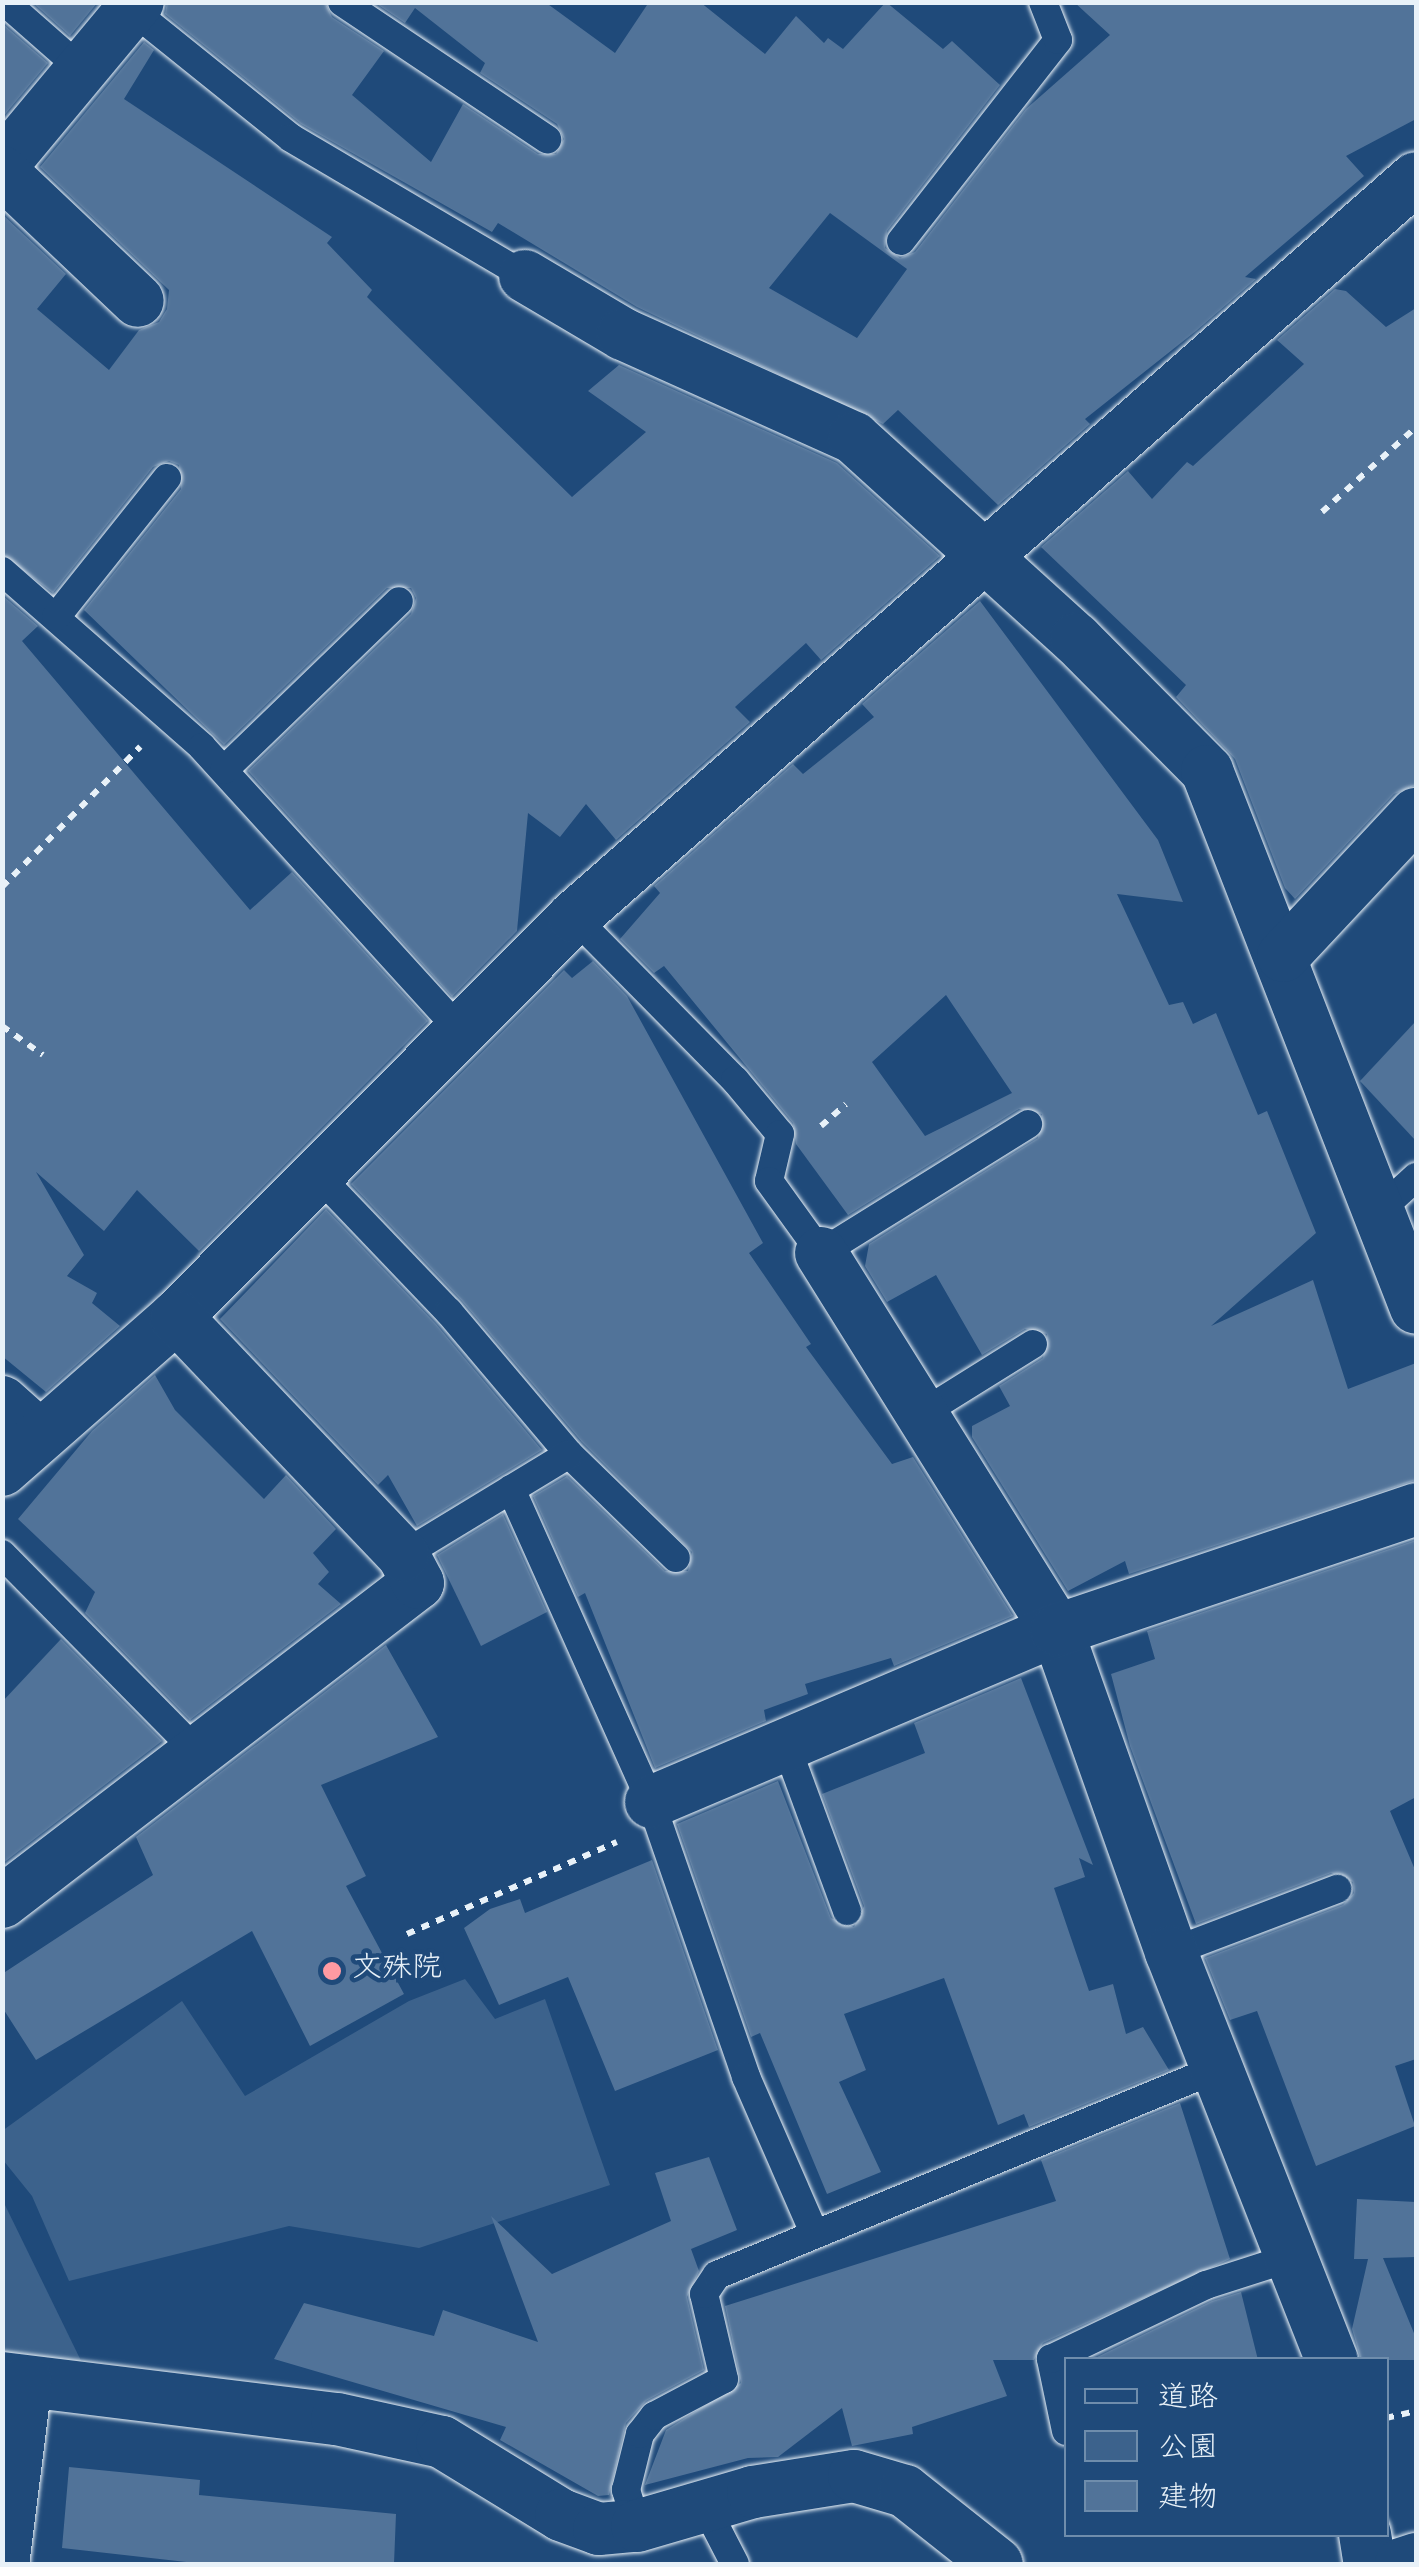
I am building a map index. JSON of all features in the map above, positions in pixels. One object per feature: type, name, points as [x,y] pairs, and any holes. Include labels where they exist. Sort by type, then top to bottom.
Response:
[{"type":"street","points":[[135,6],[79,66],[2,168],[138,301]]},
{"type":"street","points":[[15,1436],[176,1316],[574,917],[1416,178]]},
{"type":"street","points":[[525,276],[623,334],[854,438],[1076,639],[1207,771],[1283,956],[1398,1194],[1416,1308]]},
{"type":"street","points":[[1283,956],[1416,814]]},
{"type":"street","points":[[821,1253],[1057,1630],[1171,1952],[1331,2357]]},
{"type":"street","points":[[2,1902],[418,1584],[403,1554],[176,1316]]},
{"type":"street","points":[[655,1813],[786,1744],[1057,1630],[1416,1509]]},
{"type":"street","points":[[3,2564],[14,2380],[338,2419],[442,2442],[561,2514],[598,2529],[638,2526],[705,2506],[854,2476],[905,2491],[997,2564]]},
{"type":"street","points":[[1366,2537],[1370,2564]]},
{"type":"street","points":[[1400,2564],[1416,2558]]},
{"type":"lane","points":[[4,2],[79,66]]},
{"type":"lane","points":[[342,2],[546,139]]},
{"type":"lane","points":[[901,242],[1058,40],[1043,2]]},
{"type":"lane","points":[[135,6],[291,138],[525,276]]},
{"type":"lane","points":[[56,618],[168,478]]},
{"type":"lane","points":[[2,570],[224,770],[460,1031]]},
{"type":"lane","points":[[224,770],[398,601]]},
{"type":"lane","points":[[574,917],[735,1080],[780,1134],[769,1181],[821,1253],[1028,1124]]},
{"type":"lane","points":[[316,1173],[449,1312],[569,1454],[676,1558]]},
{"type":"lane","points":[[921,1414],[1033,1344]]},
{"type":"lane","points":[[403,1554],[569,1454]]},
{"type":"lane","points":[[511,1489],[655,1813],[746,2077],[814,2232]]},
{"type":"lane","points":[[2,1554],[198,1753]]},
{"type":"lane","points":[[786,1744],[847,1911]]},
{"type":"lane","points":[[1171,1952],[1337,1889]]},
{"type":"lane","points":[[638,2526],[626,2490],[640,2434],[654,2416],[724,2379],[704,2294],[717,2275],[1216,2069]]},
{"type":"lane","points":[[1064,2422],[1051,2360],[1206,2286],[1293,2257]]},
{"type":"lane","points":[[705,2506],[735,2564]]},
{"type":"path","points":[[1322,512],[1416,426]]},
{"type":"path","points":[[2,888],[168,717]]},
{"type":"path","points":[[2,1026],[43,1055]]},
{"type":"path","points":[[406,1934],[655,1813]]},
{"type":"path","points":[[1389,2417],[1411,2412]]},
{"type":"green space","points":[[465,1979],[495,2019],[545,1999],[610,2185],[419,2248],[289,2226],[69,2281],[32,2196],[3,2160],[2,2131],[182,2001],[245,2096],[409,2001]]},
{"type":"green space","points":[[2,2202],[5,2205],[86,2371],[3,2359]]},
{"type":"building","points":[[32,2],[98,2],[70,36]]},
{"type":"building","points":[[167,2],[325,2],[332,17],[384,51],[352,95],[431,162],[463,104],[538,154],[556,154],[564,139],[557,124],[480,73],[485,63],[415,8],[405,23],[374,2],[545,2],[615,53],[649,2],[700,2],[765,54],[796,16],[824,43],[828,38],[843,49],[886,2],[943,49],[952,41],[1000,85],[887,231],[885,248],[900,258],[915,252],[1026,109],[1110,35],[1074,2],[1416,2],[1416,119],[1346,156],[1364,176],[1245,277],[1256,279],[1085,419],[1090,424],[998,505],[898,410],[883,424],[637,307],[498,223],[492,232],[301,124],[165,14]],"holes":[[[830,213],[907,269],[857,338],[769,288]]]},
{"type":"building","points":[[2,23],[48,63],[2,118]]},
{"type":"building","points":[[144,42],[154,50],[124,99],[332,237],[327,243],[372,290],[367,297],[572,497],[646,432],[588,391],[619,365],[837,463],[940,556],[821,660],[806,643],[735,707],[750,722],[616,840],[586,804],[560,837],[528,813],[517,931],[452,997],[248,771],[411,614],[416,598],[411,588],[387,588],[224,745],[84,610],[181,489],[179,465],[169,461],[153,467],[53,593],[2,554],[2,214],[66,274],[37,309],[109,370],[139,330],[159,322],[167,309],[169,290],[40,167]]},
{"type":"building","points":[[1335,289],[1346,291],[1386,327],[1416,308],[1416,785],[1394,794],[1295,899],[1285,888],[1235,759],[1176,697],[1186,685],[1041,547],[1128,471],[1152,499],[1187,462],[1193,466],[1304,364],[1277,340]]},
{"type":"building","points":[[2,595],[38,626],[22,641],[250,910],[292,872],[428,1021],[199,1251],[137,1190],[104,1231],[36,1172],[84,1255],[67,1276],[97,1293],[92,1303],[120,1326],[46,1392],[2,1356]]},
{"type":"building","points":[[980,601],[1158,840],[1183,902],[1117,894],[1169,1005],[1183,1002],[1193,1024],[1216,1013],[1258,1115],[1267,1111],[1316,1233],[1211,1326],[1313,1280],[1348,1389],[1416,1363],[1416,1480],[1129,1574],[1125,1561],[1068,1591],[972,1437],[972,1426],[1010,1406],[999,1386],[1043,1358],[1047,1334],[1025,1329],[982,1355],[936,1275],[887,1302],[865,1266],[869,1244],[1038,1138],[1042,1114],[1019,1109],[848,1215],[796,1144],[793,1123],[664,966],[654,973],[620,939],[660,893],[654,886],[793,764],[803,774],[874,717],[862,704]],"holes":[[[946,995],[1012,1093],[925,1136],[872,1062]]]},
{"type":"building","points":[[593,961],[627,996],[763,1243],[749,1253],[811,1344],[806,1347],[892,1464],[913,1457],[1013,1616],[894,1666],[891,1658],[805,1684],[808,1694],[764,1710],[766,1721],[655,1768],[585,1593],[578,1597],[533,1496],[567,1476],[665,1571],[688,1571],[692,1552],[582,1442],[462,1301],[351,1184],[564,970],[572,978]]},
{"type":"building","points":[[1416,1021],[1416,1141],[1360,1081]]},
{"type":"building","points":[[326,1209],[436,1324],[542,1450],[417,1526],[388,1475],[378,1485],[220,1319]]},
{"type":"building","points":[[155,1375],[175,1410],[264,1499],[286,1475],[336,1529],[313,1553],[329,1572],[318,1584],[341,1604],[190,1720],[85,1613],[95,1592],[18,1519],[92,1431]]},
{"type":"building","points":[[503,1514],[547,1612],[481,1646],[437,1555]]},
{"type":"building","points":[[1416,1540],[1416,1797],[1390,1811],[1416,1872],[1416,2059],[1395,2066],[1415,2126],[1316,2166],[1257,2011],[1230,2020],[1205,1958],[1343,1905],[1354,1893],[1353,1882],[1331,1873],[1196,1924],[1130,1746],[1111,1674],[1155,1659],[1147,1631]]},
{"type":"building","points":[[61,1639],[162,1741],[2,1864],[2,1702]]},
{"type":"building","points":[[386,1645],[438,1737],[321,1785],[366,1876],[346,1886],[404,1994],[310,2046],[252,1931],[36,2060],[2,2007],[2,1974],[153,1875],[136,1837]]},
{"type":"building","points":[[1021,1678],[1093,1865],[1079,1858],[1085,1877],[1054,1888],[1089,1991],[1113,1984],[1126,2034],[1143,2027],[1169,2070],[1029,2127],[1024,2114],[998,2125],[944,1978],[844,2014],[866,2070],[839,2082],[881,2172],[827,2194],[760,2033],[751,2037],[677,1824],[778,1781],[831,1918],[854,1927],[864,1906],[822,1794],[925,1753],[914,1723]]},
{"type":"building","points":[[652,1860],[718,2050],[615,2091],[568,1977],[499,2005],[464,1928],[490,1909],[520,1899],[525,1913]]},
{"type":"building","points":[[1180,2103],[1230,2259],[1043,2343],[1034,2360],[993,2360],[1007,2396],[912,2427],[913,2434],[852,2446],[842,2408],[778,2457],[748,2458],[645,2485],[666,2430],[741,2383],[725,2306],[1056,2201],[1041,2160]]},
{"type":"building","points":[[709,2157],[737,2230],[691,2249],[699,2271],[687,2297],[704,2370],[646,2401],[626,2423],[609,2495],[598,2496],[500,2440],[506,2427],[274,2359],[304,2303],[434,2336],[443,2310],[538,2342],[491,2216],[552,2274],[671,2221],[655,2173]]},
{"type":"building","points":[[1357,2199],[1416,2202],[1416,2257],[1383,2258],[1416,2338],[1416,2360],[1360,2357],[1352,2329],[1368,2259],[1354,2259]]},
{"type":"building","points":[[1241,2292],[1257,2357],[1097,2357],[1212,2301]]},
{"type":"building","points":[[69,2467],[200,2480],[199,2495],[396,2514],[394,2564],[204,2564],[62,2548]]},
{"type":"place","name":"文殊院","points":[[332,1971]]}]
